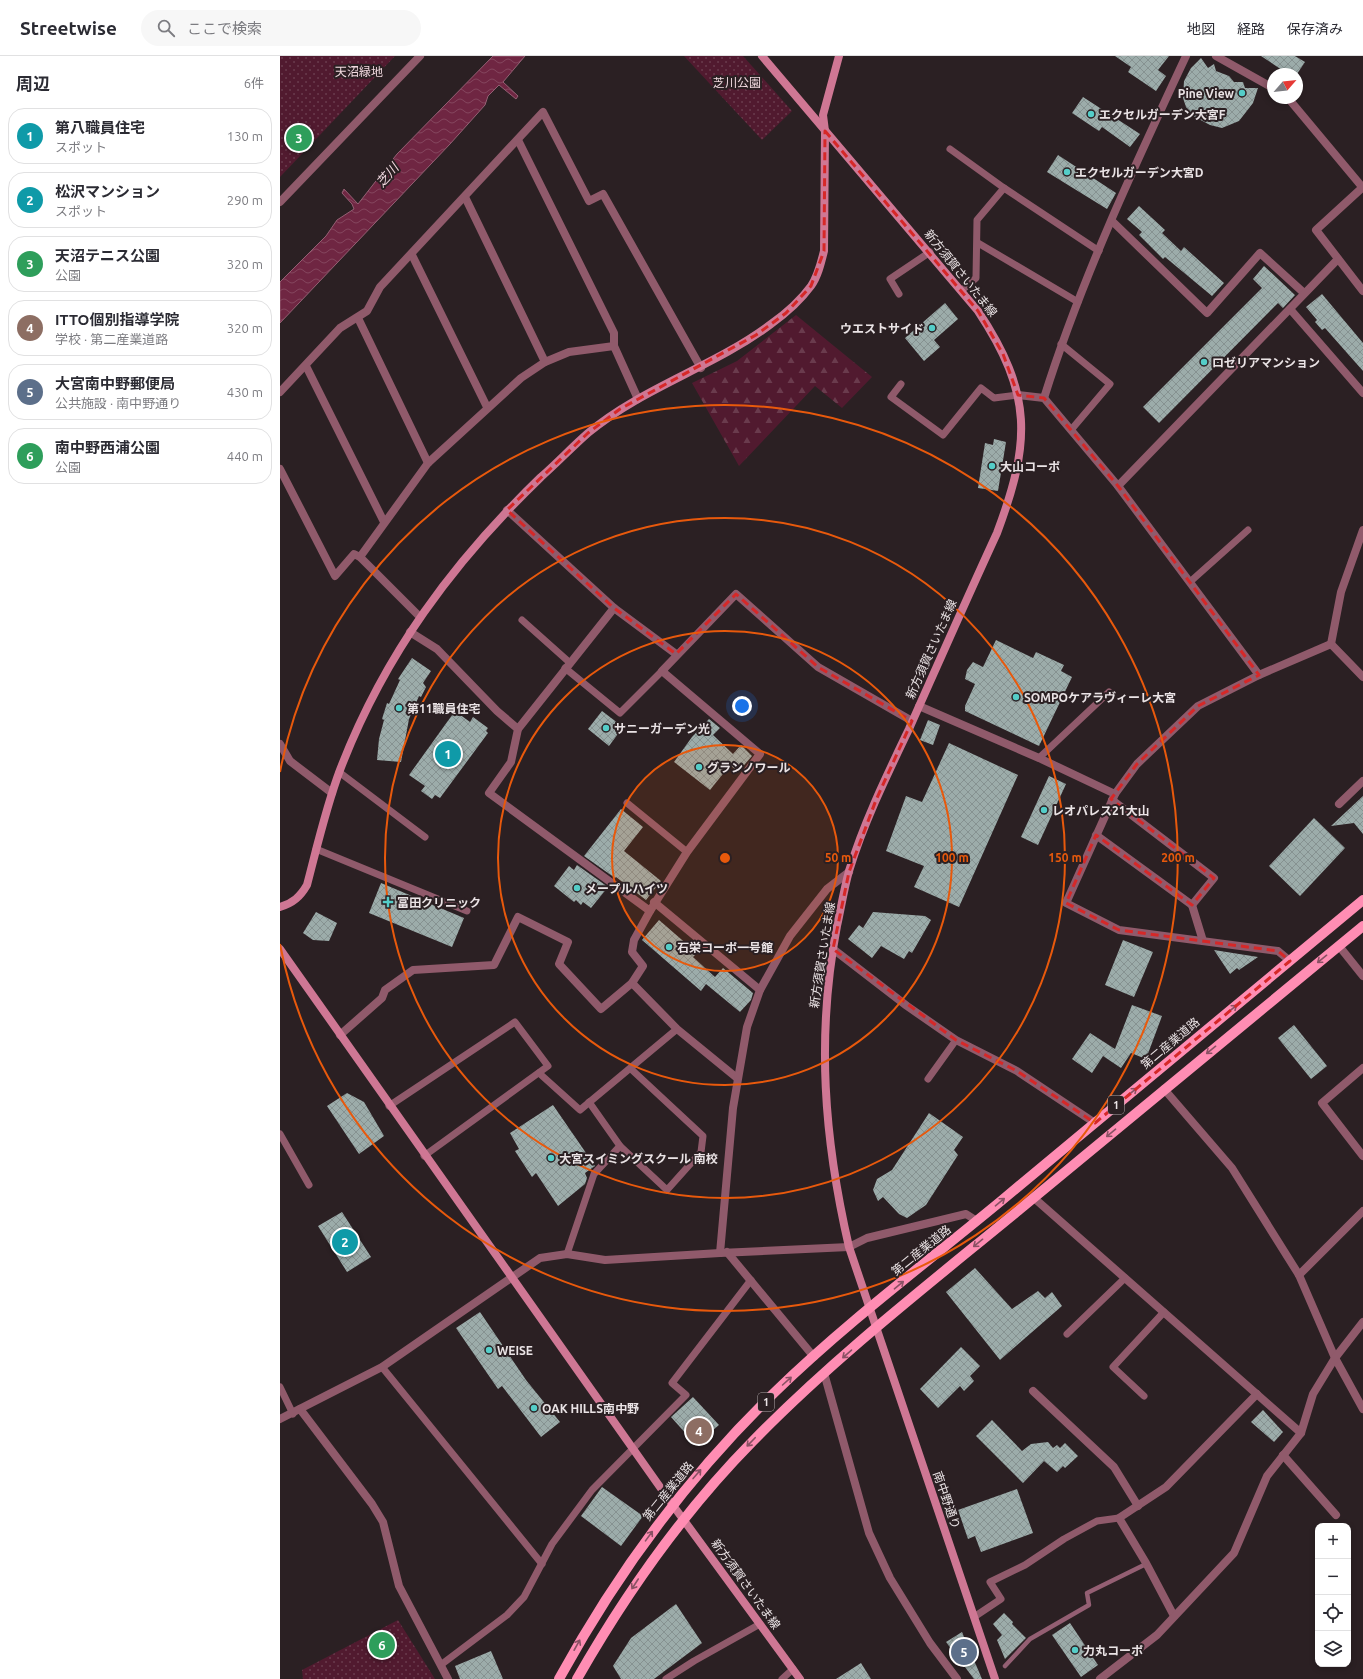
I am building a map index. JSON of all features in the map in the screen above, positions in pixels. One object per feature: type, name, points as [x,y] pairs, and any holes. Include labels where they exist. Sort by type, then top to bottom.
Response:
[{"type":"main road","name":"第二産業道路","points":[[558,1679],[585,1631],[626,1567],[672,1504],[738,1430],[777,1390],[869,1310],[1363,900]]},
{"type":"main road","name":"1","points":[[577,1679],[599,1640],[641,1575],[714,1483],[751,1442],[824,1373],[876,1328],[1363,926]]},
{"type":"street","points":[[280,202],[420,56]]},
{"type":"street","name":"新方須賀さいたま線","points":[[762,56],[962,290],[992,332],[1006,361],[1018,395],[1022,431],[1011,495],[997,533],[876,800],[849,872],[833,949],[825,1015],[825,1080],[832,1160],[838,1198],[850,1247],[876,1328]]},
{"type":"street","points":[[280,907],[290,904],[300,896],[307,885],[339,772],[378,685],[410,632],[459,564],[507,510],[588,434],[620,409],[701,368],[756,335],[786,313],[811,286],[820,269],[824,250],[825,131],[822,115],[839,56]]},
{"type":"street","points":[[1044,398],[1061,344],[1099,251],[1135,165],[1186,56]]},
{"type":"street","points":[[1216,56],[1267,85]]},
{"type":"street","points":[[1293,104],[1363,187],[1316,230],[1363,291]]},
{"type":"street","points":[[280,392],[340,328],[367,311],[380,287],[412,255],[543,112],[588,201],[602,194],[701,368]]},
{"type":"street","points":[[518,140],[614,333],[614,346],[638,399]]},
{"type":"street","points":[[465,197],[545,362]]},
{"type":"street","points":[[1112,221],[1207,313],[1260,253],[1304,293]]},
{"type":"street","points":[[412,255],[486,407]]},
{"type":"street","points":[[1118,486],[1338,259]]},
{"type":"street","points":[[1290,308],[1363,393]]},
{"type":"street","points":[[358,318],[428,463]]},
{"type":"street","points":[[360,556],[428,463],[486,407],[521,378],[545,362],[569,352],[614,346]]},
{"type":"street","points":[[306,366],[384,522]]},
{"type":"street","points":[[1018,395],[1044,398],[1118,486],[1191,581],[1259,675]]},
{"type":"street","points":[[280,469],[335,576],[354,554],[360,556],[420,618]]},
{"type":"street","points":[[507,510],[614,608],[676,654]]},
{"type":"street","points":[[1331,644],[1341,592],[1361,543],[1363,530]]},
{"type":"street","points":[[340,1035],[382,998],[385,990],[413,970],[494,965],[518,917],[568,942],[559,964],[600,1009],[632,983],[643,966],[632,952],[634,940],[654,902],[687,852],[760,754],[662,670],[736,594],[818,667],[912,721]]},
{"type":"street","points":[[614,608],[567,665],[518,729],[511,762],[489,793],[650,911]]},
{"type":"street","points":[[410,632],[437,649],[497,711],[518,729]]},
{"type":"street","points":[[1290,961],[1278,951],[1119,930],[1066,903],[1113,797],[1137,764],[1198,706],[1259,675],[1331,644]]},
{"type":"street","points":[[1331,644],[1363,677]]},
{"type":"street","points":[[919,706],[1039,758],[1113,797],[1214,878],[1192,905]]},
{"type":"street","points":[[280,744],[290,761],[332,793]]},
{"type":"street","points":[[1339,804],[1363,781]]},
{"type":"street","points":[[1096,835],[1192,905],[1203,941]]},
{"type":"street","points":[[814,1357],[751,1280],[724,1252],[737,1078],[747,1027],[760,990],[790,936],[827,889],[849,872]]},
{"type":"street","points":[[654,902],[760,990]]},
{"type":"street","points":[[1339,946],[1363,976]]},
{"type":"street","name":"新方須賀さいたま線","points":[[280,949],[424,1156],[512,1277],[672,1504],[800,1679]]},
{"type":"street","points":[[833,949],[907,1006],[956,1040],[1017,1071],[1095,1123]]},
{"type":"street","points":[[632,983],[677,1030],[737,1078]]},
{"type":"street","points":[[1363,1068],[1322,1103],[1363,1156]]},
{"type":"street","points":[[1164,1089],[1232,1168],[1299,1275],[1334,1358],[1363,1409]]},
{"type":"street","points":[[1034,1198],[1301,1433]]},
{"type":"street","points":[[1299,1275],[1363,1211]]},
{"type":"street","points":[[280,1419],[382,1368],[540,1258],[567,1254],[605,1260],[724,1252],[850,1247],[866,1238],[966,1214],[977,1221]]},
{"type":"street","points":[[1100,1679],[1157,1635],[1234,1553],[1266,1476],[1301,1433],[1313,1394],[1334,1358],[1363,1322]]},
{"type":"street","name":"南中野通り","points":[[876,1328],[994,1679]]},
{"type":"street","points":[[824,1373],[869,1533],[890,1578],[930,1643],[956,1679]]},
{"type":"street","points":[[1033,1391],[1114,1467],[1138,1506]]},
{"type":"street","points":[[1174,1616],[1146,1563],[1119,1518],[1166,1487],[1257,1394]]},
{"type":"street","points":[[296,1411],[372,1504],[384,1522],[400,1586],[442,1664],[448,1679]]},
{"type":"street","points":[[1283,1456],[1336,1515]]},
{"type":"lane","points":[[950,150],[1099,251]]},
{"type":"lane","points":[[962,290],[976,278],[978,242],[977,220],[1004,188]]},
{"type":"lane","points":[[978,242],[1078,302]]},
{"type":"lane","points":[[899,294],[890,279],[930,252]]},
{"type":"lane","points":[[1061,344],[1110,384],[1071,430]]},
{"type":"lane","points":[[901,384],[891,397],[943,435],[981,388],[994,398],[1018,395]]},
{"type":"lane","points":[[1191,581],[1248,530]]},
{"type":"lane","points":[[522,620],[567,665],[620,713],[662,670]]},
{"type":"lane","points":[[1039,758],[1109,692]]},
{"type":"lane","points":[[339,772],[425,837]]},
{"type":"lane","points":[[627,803],[687,852]]},
{"type":"lane","points":[[316,849],[467,910]]},
{"type":"lane","points":[[389,1106],[515,1022],[548,1066],[424,1156]]},
{"type":"lane","points":[[539,1073],[580,1110],[677,1030]]},
{"type":"lane","points":[[928,1079],[956,1040]]},
{"type":"lane","points":[[589,1102],[620,1146],[667,1190],[701,1152],[703,1136],[631,1069]]},
{"type":"lane","points":[[280,1134],[309,1185]]},
{"type":"lane","points":[[567,1254],[594,1174],[620,1146]]},
{"type":"lane","points":[[1068,1334],[1126,1278]]},
{"type":"lane","points":[[442,1664],[508,1615],[524,1597],[552,1544],[592,1490],[686,1395],[672,1383],[751,1280]]},
{"type":"lane","points":[[1144,1396],[1112,1367],[1164,1312]]},
{"type":"lane","points":[[382,1368],[542,1564]]},
{"type":"lane","points":[[280,1387],[296,1411]]},
{"type":"lane","points":[[974,1617],[1001,1599],[990,1582],[1025,1565],[1064,1539],[1097,1521],[1119,1518]]},
{"type":"lane","points":[[666,1679],[694,1660],[760,1624]]},
{"type":"lane","points":[[782,1679],[793,1669]]},
{"type":"highlighted area","points":[[825,131],[978,311],[1003,354],[1018,395],[1044,398],[1118,486],[1259,675],[1198,706],[1137,764],[1111,799],[1214,878],[1192,905],[1096,835],[1066,903],[1119,930],[1278,951],[1290,961],[1095,1123],[1017,1071],[956,1040],[833,949],[849,872],[876,800],[912,721],[818,667],[736,594],[676,654],[614,608],[507,510],[588,433],[620,409],[756,335],[786,313],[811,286],[824,251]]},
{"type":"green space","name":"天沼緑地","points":[[280,56],[395,56],[280,177]]},
{"type":"green space","name":"芝川公園","points":[[684,56],[743,56],[792,111],[762,140]]},
{"type":"green space","points":[[796,315],[872,377],[842,408],[815,386],[739,466],[692,383],[737,361]]},
{"type":"green space","points":[[398,1620],[435,1679],[303,1679],[302,1670]]},
{"type":"water","name":"芝川","points":[[493,56],[525,56],[503,82],[518,96],[516,99],[499,85],[488,96],[485,105],[450,144],[280,323],[280,282],[326,236],[337,220],[354,209],[352,204],[342,193],[344,189],[358,204],[397,154]]},
{"type":"building","points":[[1115,56],[1169,56],[1158,70],[1166,76],[1156,91],[1128,72],[1131,67]]},
{"type":"building","points":[[1261,56],[1295,56],[1305,62],[1301,68],[1279,68]]},
{"type":"building","name":"Pine View","points":[[1201,58],[1208,68],[1214,64],[1216,71],[1229,76],[1234,82],[1243,82],[1245,88],[1258,88],[1253,103],[1239,121],[1222,128],[1210,125],[1193,116],[1186,107],[1183,98],[1184,81],[1191,68]]},
{"type":"building","points":[[1083,97],[1140,134],[1130,147],[1102,127],[1099,131],[1072,113]]},
{"type":"building","points":[[1058,155],[1116,193],[1107,209],[1047,172]]},
{"type":"building","points":[[1139,206],[1165,230],[1162,233],[1181,251],[1184,247],[1224,283],[1212,296],[1165,257],[1163,259],[1139,235],[1142,232],[1127,219]]},
{"type":"building","name":"ロゼリアマンション","points":[[1264,266],[1295,295],[1283,308],[1278,303],[1159,423],[1143,407],[1262,288],[1253,279]]},
{"type":"building","points":[[1322,294],[1363,343],[1363,371],[1325,328],[1322,330],[1315,322],[1317,320],[1306,307]]},
{"type":"building","name":"ウエストサイド","points":[[945,303],[958,319],[934,340],[940,347],[924,361],[905,338]]},
{"type":"building","name":"大山コーポ","points":[[994,439],[1006,442],[998,491],[978,488],[985,443],[993,445]]},
{"type":"building","name":"SOMPOケアラヴィーレ大宮","points":[[996,640],[1033,658],[1036,652],[1064,665],[1061,671],[1072,677],[1039,746],[965,711],[965,706],[975,684],[965,679],[967,670],[973,662],[983,667]]},
{"type":"building","name":"第11職員住宅","points":[[412,658],[431,671],[423,683],[426,687],[421,697],[419,696],[409,719],[401,762],[377,760],[379,739],[384,720],[382,719],[387,703],[389,704],[400,680],[398,679]]},
{"type":"building","points":[[455,711],[470,722],[473,717],[488,728],[486,731],[488,733],[440,798],[435,795],[432,799],[421,791],[425,786],[409,775]]},
{"type":"building","name":"サニーガーデン光","points":[[602,711],[623,727],[609,746],[588,729]]},
{"type":"building","points":[[709,719],[720,728],[713,735],[733,754],[741,745],[752,756],[738,772],[730,765],[710,790],[674,762],[692,737]]},
{"type":"building","points":[[928,720],[940,725],[933,745],[920,740]]},
{"type":"building","points":[[949,743],[1018,775],[959,907],[914,887],[924,866],[886,851],[906,796],[922,802]]},
{"type":"building","name":"レオパレス21大山","points":[[1049,776],[1066,784],[1038,845],[1021,837]]},
{"type":"building","points":[[1363,796],[1363,834],[1354,823],[1331,826]]},
{"type":"building","points":[[621,809],[643,827],[624,851],[661,881],[646,900],[616,877],[615,878],[584,856]]},
{"type":"building","points":[[1314,818],[1345,848],[1300,896],[1269,866]]},
{"type":"building","name":"メープルハイツ","points":[[577,865],[608,887],[591,908],[583,902],[581,905],[576,900],[574,902],[554,886],[569,866],[574,870]]},
{"type":"building","points":[[381,883],[464,918],[452,947],[369,913]]},
{"type":"building","points":[[316,912],[337,923],[329,941],[313,940],[303,933]]},
{"type":"building","points":[[873,912],[925,916],[931,920],[912,953],[909,951],[904,959],[881,946],[872,958],[848,939],[859,925],[863,928]]},
{"type":"building","points":[[659,920],[697,953],[693,957],[715,977],[723,968],[753,993],[751,1000],[740,1012],[706,984],[701,991],[642,940]]},
{"type":"building","points":[[1123,940],[1153,952],[1134,997],[1105,985]]},
{"type":"building","points":[[1214,950],[1258,957],[1239,970],[1237,968],[1230,974]]},
{"type":"building","points":[[1132,1005],[1162,1016],[1146,1059],[1131,1053],[1121,1068],[1103,1056],[1092,1073],[1072,1059],[1090,1033],[1115,1049]]},
{"type":"building","points":[[1294,1025],[1327,1066],[1311,1079],[1278,1038]]},
{"type":"building","points":[[347,1093],[364,1102],[384,1136],[359,1154],[327,1106]]},
{"type":"building","points":[[553,1105],[595,1166],[585,1173],[587,1178],[585,1184],[558,1206],[536,1173],[532,1177],[515,1151],[519,1149],[510,1133]]},
{"type":"building","points":[[929,1113],[963,1137],[954,1150],[958,1155],[926,1205],[907,1218],[899,1214],[883,1197],[878,1201],[873,1190],[877,1179],[892,1170]]},
{"type":"building","points":[[342,1212],[371,1257],[347,1272],[318,1226]]},
{"type":"building","points":[[975,1268],[1012,1309],[1038,1291],[1045,1298],[1052,1292],[1062,1306],[1000,1360],[946,1292]]},
{"type":"building","points":[[480,1312],[526,1380],[560,1422],[541,1437],[502,1386],[498,1389],[456,1328]]},
{"type":"building","points":[[961,1347],[980,1366],[970,1376],[974,1381],[964,1391],[960,1386],[938,1408],[920,1389]]},
{"type":"building","points":[[693,1397],[719,1425],[696,1445],[671,1417]]},
{"type":"building","points":[[1263,1410],[1283,1432],[1274,1442],[1251,1422]]},
{"type":"building","points":[[992,1420],[1022,1451],[1031,1444],[1048,1442],[1053,1448],[1057,1445],[1060,1448],[1065,1443],[1078,1456],[1065,1468],[1063,1466],[1057,1472],[1044,1461],[1023,1483],[976,1436]]},
{"type":"building","points":[[602,1487],[643,1516],[621,1546],[581,1516]]},
{"type":"building","points":[[1017,1489],[1033,1533],[981,1552],[975,1536],[968,1539],[958,1510]]},
{"type":"building","points":[[676,1604],[702,1643],[654,1679],[621,1679],[613,1666],[631,1638]]},
{"type":"building","points":[[1004,1613],[1013,1622],[1012,1624],[1026,1638],[1005,1659],[997,1640],[1002,1635],[993,1624]]},
{"type":"building","name":"力丸コーポ","points":[[1070,1623],[1098,1665],[1081,1677],[1052,1635]]},
{"type":"building","points":[[962,1632],[982,1679],[974,1679],[946,1642]]},
{"type":"building","points":[[491,1651],[503,1679],[460,1679],[455,1666]]},
{"type":"building","points":[[861,1663],[871,1679],[836,1679]]},
{"type":"waterway","points":[[1005,1666],[1030,1639],[1089,1605],[1087,1593],[1144,1565]]},
{"type":"place","name":"Pine View","points":[[1242,93]]},
{"type":"place","name":"エクセルガーデン大宮F","points":[[1091,114]]},
{"type":"place","name":"天沼テニス公園","points":[[299,138]]},
{"type":"place","name":"エクセルガーデン大宮D","points":[[1067,172]]},
{"type":"place","name":"ウエストサイド","points":[[932,328]]},
{"type":"place","name":"ロゼリアマンション","points":[[1204,362]]},
{"type":"place","name":"大山コーポ","points":[[992,466]]},
{"type":"place","name":"SOMPOケアラヴィーレ大宮","points":[[1016,697]]},
{"type":"place","name":"第11職員住宅","points":[[399,708]]},
{"type":"place","name":"サニーガーデン光","points":[[606,728]]},
{"type":"place","name":"第八職員住宅","points":[[448,754]]},
{"type":"place","name":"グランノワール","points":[[699,767]]},
{"type":"place","name":"レオパレス21大山","points":[[1044,810]]},
{"type":"place","name":"メープルハイツ","points":[[577,888]]},
{"type":"place","name":"冨田クリニック","points":[[388,902]]},
{"type":"place","name":"石栄コーポ一号館","points":[[669,947]]},
{"type":"place","name":"大宮スイミングスクール 南校","points":[[551,1158]]},
{"type":"place","name":"松沢マンション","points":[[345,1242]]},
{"type":"place","name":"WEISE","points":[[489,1350]]},
{"type":"place","name":"OAK HILLS南中野","points":[[534,1408]]},
{"type":"place","name":"ITTO個別指導学院","points":[[699,1431]]},
{"type":"place","name":"南中野西浦公園","points":[[382,1645]]},
{"type":"place","name":"力丸コーポ","points":[[1075,1650]]},
{"type":"place","name":"大宮南中野郵便局","points":[[964,1652]]}]
